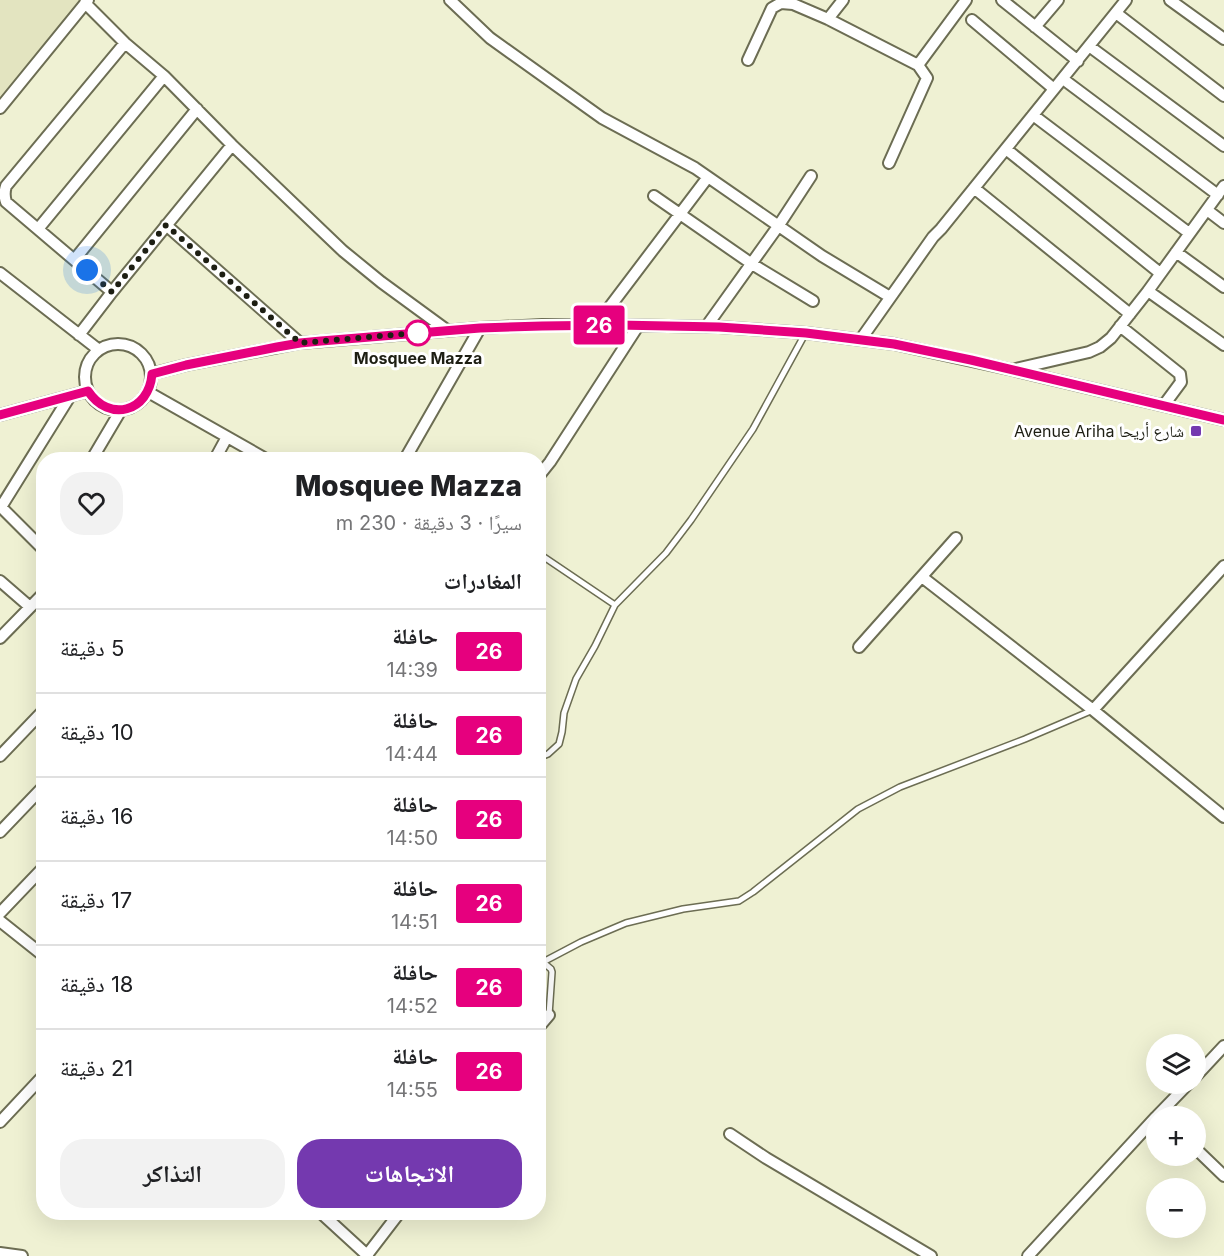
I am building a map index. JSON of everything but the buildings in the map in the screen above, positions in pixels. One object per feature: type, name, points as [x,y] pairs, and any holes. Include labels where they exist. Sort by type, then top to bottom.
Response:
[{"type":"street","points":[[450,0],[490,38],[602,118],[695,168],[822,256],[890,297]]},
{"type":"street","points":[[828,19],[843,0]]},
{"type":"street","points":[[918,65],[966,0]]},
{"type":"street","points":[[1002,0],[1078,61]]},
{"type":"street","points":[[1035,27],[1058,0]]},
{"type":"street","points":[[861,339],[933,237],[1126,0]]},
{"type":"street","points":[[1170,0],[1224,39]]},
{"type":"street","points":[[0,108],[86,2],[125,43],[164,76],[232,145],[343,251],[448,331]]},
{"type":"street","points":[[748,60],[772,8],[781,3],[793,4],[828,19],[918,65],[927,78],[889,163]]},
{"type":"street","points":[[1116,13],[1224,96]]},
{"type":"street","points":[[972,20],[1054,89]]},
{"type":"street","points":[[112,292],[6,202],[4,197],[6,186],[125,43]]},
{"type":"street","points":[[1089,46],[1224,146]]},
{"type":"street","points":[[38,229],[164,76]]},
{"type":"street","points":[[1013,370],[1089,352],[1106,343],[1148,291],[1221,190],[1063,79]]},
{"type":"street","points":[[75,259],[197,109]]},
{"type":"street","points":[[1033,115],[1190,233]]},
{"type":"street","points":[[79,335],[232,145]]},
{"type":"street","points":[[1006,149],[1160,273]]},
{"type":"street","points":[[706,327],[811,176]]},
{"type":"street","points":[[596,325],[708,177]]},
{"type":"street","points":[[974,188],[1130,314]]},
{"type":"street","points":[[654,196],[752,264],[813,301]]},
{"type":"street","points":[[1207,210],[1224,224]]},
{"type":"street","points":[[166,225],[300,343]]},
{"type":"street","points":[[1176,252],[1224,287]]},
{"type":"street","points":[[0,273],[99,350]]},
{"type":"street","points":[[1148,291],[1224,345]]},
{"type":"street","points":[[152,374],[186,365],[300,343],[480,328],[596,325],[706,327],[806,333],[928,350],[1224,420]]},
{"type":"street","points":[[546,467],[638,326]]},
{"type":"street","points":[[1120,326],[1180,374],[1181,382],[1164,405]]},
{"type":"street","points":[[410,452],[480,328]]},
{"type":"street","points":[[118,344],[128,345],[144,356],[152,374],[148,392],[141,401],[121,410],[111,409],[93,399],[85,382],[85,373],[92,356],[99,350],[118,344]]},
{"type":"street","points":[[0,415],[88,391]]},
{"type":"street","points":[[148,392],[254,452]]},
{"type":"street","points":[[36,540],[1,507],[70,396]]},
{"type":"street","points":[[96,452],[121,410]]},
{"type":"street","points":[[219,452],[227,437]]},
{"type":"street","points":[[859,647],[956,538]]},
{"type":"street","points":[[1093,710],[1224,566]]},
{"type":"street","points":[[922,576],[1224,816]]},
{"type":"street","points":[[0,581],[30,607]]},
{"type":"street","points":[[0,638],[36,601]]},
{"type":"street","points":[[0,756],[36,718]]},
{"type":"street","points":[[0,832],[36,794]]},
{"type":"street","points":[[0,913],[36,875]]},
{"type":"street","points":[[0,921],[36,950]]},
{"type":"street","points":[[546,1019],[549,1015]]},
{"type":"street","points":[[1206,1065],[1224,1046]]},
{"type":"street","points":[[0,1122],[36,1084]]},
{"type":"street","points":[[1167,1106],[1179,1094]]},
{"type":"street","points":[[1028,1256],[1146,1129]]},
{"type":"street","points":[[730,1134],[766,1158],[931,1256]]},
{"type":"street","points":[[1206,1159],[1224,1176]]},
{"type":"street","points":[[329,1220],[368,1256],[393,1220]]},
{"type":"street","points":[[0,1253],[22,1256]]},
{"type":"lane","points":[[546,755],[559,744],[564,713],[576,679],[615,605],[666,553],[691,520],[753,429],[806,333]]},
{"type":"lane","points":[[546,558],[615,605]]},
{"type":"lane","points":[[546,958],[626,922],[683,909],[739,901],[858,810],[900,787],[1093,710]]},
{"type":"lane","points":[[546,964],[552,972],[549,1015]]},
{"type":"shaded area","points":[[0,0],[81,0],[0,99]]},
{"type":"bus line","name":"26","points":[[0,415],[88,391],[101,405],[121,410],[141,401],[148,392],[152,374],[186,365],[300,343],[500,327],[617,325],[719,327],[806,333],[894,344],[1224,420]]},
{"type":"place","name":"Mosquee Mazza","points":[[418,333]]},
{"type":"place","name":"Avenue Ariha شارع أريحا","points":[[1196,431]]},
{"type":"route","points":[[87,270],[112,292],[166,225],[300,343],[427,332],[418,333]]}]
